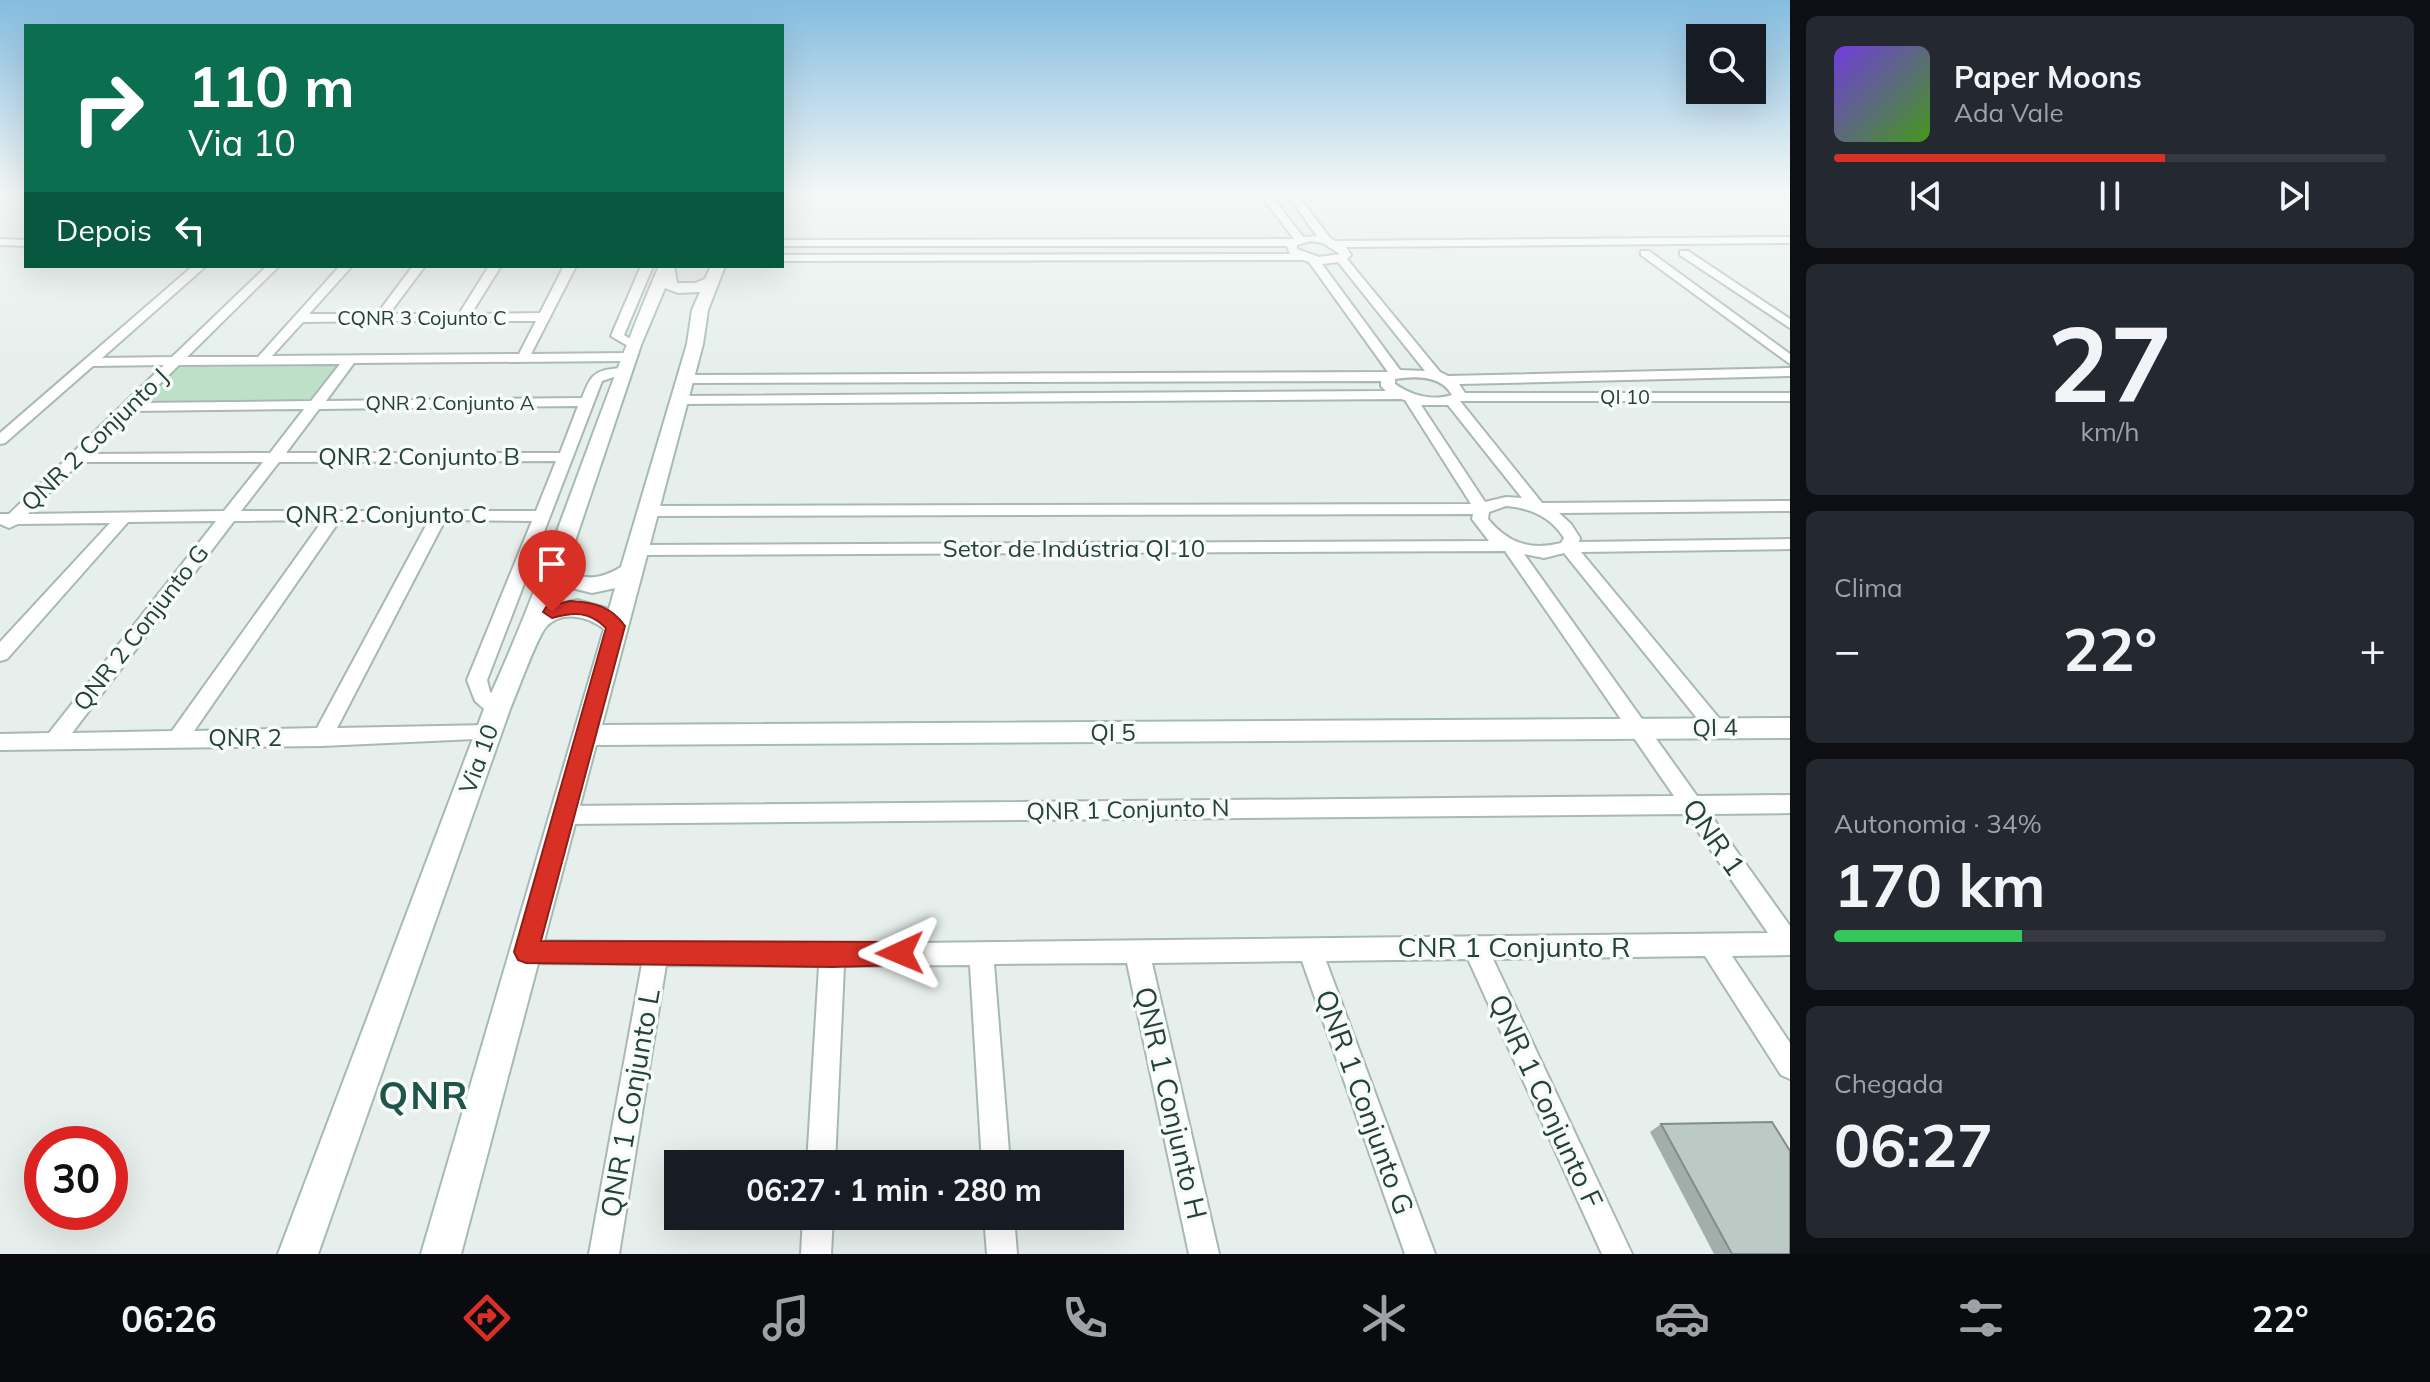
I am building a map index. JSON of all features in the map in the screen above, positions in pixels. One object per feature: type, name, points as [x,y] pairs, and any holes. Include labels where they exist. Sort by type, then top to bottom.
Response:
[{"type":"main road","name":"Via 10","points":[[298,1254],[494,721],[536,622],[629,358],[665,268]]},
{"type":"main road","points":[[666,268],[668,285],[672,287],[706,286],[716,272]]},
{"type":"main road","points":[[441,1254],[649,511],[685,379],[700,310],[716,272]]},
{"type":"main road","points":[[647,315],[662,302],[679,297],[696,301],[700,310]]},
{"type":"main road","points":[[555,570],[561,577],[589,586],[616,581],[634,561]]},
{"type":"main road","points":[[536,622],[552,612],[570,607],[589,608],[603,614],[616,626]]},
{"type":"main road","name":"QI 4","points":[[1640,729],[1790,728]]},
{"type":"main road","name":"QI 5","points":[[586,735],[1640,729]]},
{"type":"street","name":"QNR 1","points":[[1297,253],[1307,258],[1392,375],[1388,386],[1405,397],[1482,509],[1480,519],[1484,528],[1510,546],[1790,944]]},
{"type":"street","points":[[1339,253],[1441,378],[1457,389],[1456,399],[1538,508],[1567,527],[1572,538],[1568,547],[1716,728]]},
{"type":"street","points":[[1645,253],[1790,360]]},
{"type":"street","points":[[1684,253],[1790,324]]},
{"type":"street","points":[[784,258],[1307,258],[1735,253]]},
{"type":"street","points":[[0,440],[198,268]]},
{"type":"street","name":"QNR 2 Conjunto J","points":[[0,532],[6,519],[130,407],[271,268]]},
{"type":"street","points":[[262,360],[344,268]]},
{"type":"street","points":[[380,318],[418,268]]},
{"type":"street","points":[[462,318],[494,268]]},
{"type":"street","points":[[523,358],[569,268]]},
{"type":"street","points":[[629,358],[617,336],[646,268]]},
{"type":"street","name":"CQNR 3 Cojunto C","points":[[299,318],[544,317]]},
{"type":"street","points":[[90,362],[629,358]]},
{"type":"street","points":[[494,721],[477,680],[585,402],[599,376],[629,358]]},
{"type":"street","points":[[6,519],[229,515],[350,360]]},
{"type":"street","points":[[685,379],[1392,375],[1441,378],[1790,372]]},
{"type":"street","points":[[679,400],[1405,397]]},
{"type":"street","name":"QI 10","points":[[1405,397],[1790,397]]},
{"type":"street","name":"QNR 2 Conjunto A","points":[[315,404],[585,402]]},
{"type":"street","points":[[130,407],[315,404]]},
{"type":"street","name":"QNR 2 Conjunto J","points":[[76,458],[275,457]]},
{"type":"street","name":"QNR 2 Conjunto B","points":[[275,457],[563,457]]},
{"type":"street","name":"Setor de Indústria QI 10","points":[[649,511],[1482,509],[1505,502],[1538,508],[1790,506]]},
{"type":"street","points":[[322,738],[440,514]]},
{"type":"street","name":"QNR 2 Conjunto C","points":[[229,515],[542,516]]},
{"type":"street","name":"QNR 2 Conjunto G","points":[[54,742],[229,515]]},
{"type":"street","points":[[178,738],[335,515]]},
{"type":"street","points":[[0,654],[124,517]]},
{"type":"street","name":"Setor de Indústria QI 10","points":[[634,561],[1510,546],[1544,553],[1568,547],[1790,544]]},
{"type":"street","name":"QNR 2","points":[[0,742],[322,738],[494,721]]},
{"type":"street","name":"QNR 1 Conjunto N","points":[[564,815],[1790,804]]},
{"type":"street","points":[[1711,944],[1790,1066]]},
{"type":"street","name":"QNR 1","points":[[1659,946],[1790,944]]},
{"type":"street","name":"CNR 1 Conjunto R","points":[[526,952],[832,955],[1659,946]]},
{"type":"street","name":"QNR 1 Conjunto F","points":[[1475,947],[1617,1254]]},
{"type":"street","name":"QNR 1 Conjunto G","points":[[1310,949],[1420,1254]]},
{"type":"street","name":"QNR 1 Conjunto L","points":[[604,1254],[656,951]]},
{"type":"street","name":"QNR 1 Conjunto H","points":[[1137,952],[1204,1254]]},
{"type":"street","points":[[981,954],[995,1150]]},
{"type":"street","points":[[822,1150],[832,955]]},
{"type":"street","points":[[816,1254],[817,1230]]},
{"type":"street","points":[[1000,1230],[1002,1254]]},
{"type":"green space","points":[[334,363],[338,366],[311,398],[303,402],[142,401],[183,364]]},
{"type":"building","points":[[1772,1122],[1790,1151],[1790,1254],[1732,1254],[1661,1124]]},
{"type":"district","name":"QNR","points":[[424,1096]]},
{"type":"route","points":[[552,612],[570,607],[589,608],[603,614],[616,626],[526,952],[900,953]]}]
